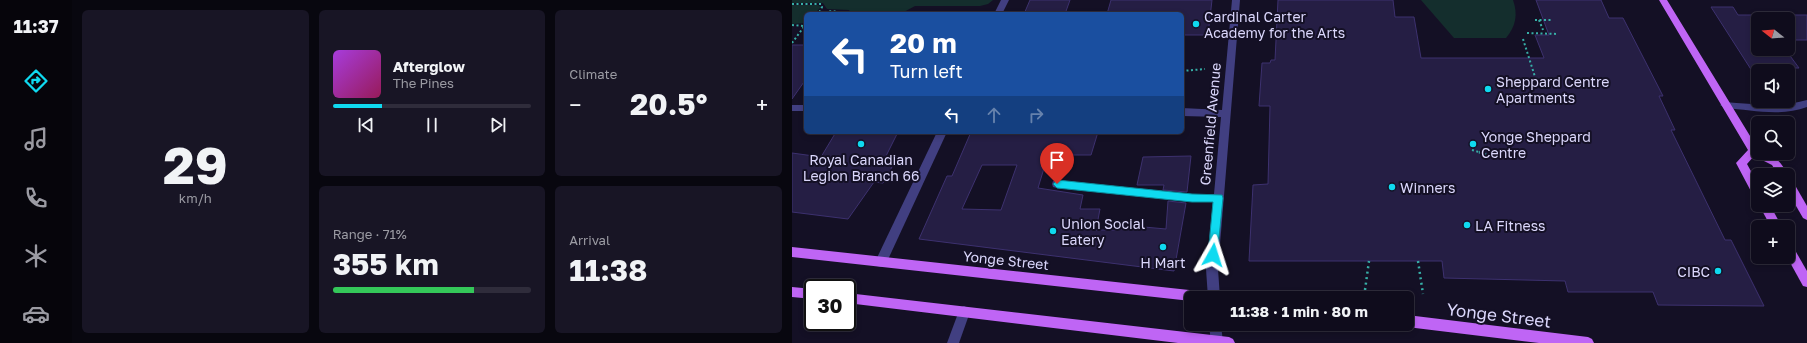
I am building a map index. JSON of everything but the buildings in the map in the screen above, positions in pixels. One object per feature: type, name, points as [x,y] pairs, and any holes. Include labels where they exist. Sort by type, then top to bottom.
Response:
[{"type":"main road","points":[[1663,0],[1751,148]]},
{"type":"main road","points":[[1751,153],[1741,163],[1751,181]]},
{"type":"main road","points":[[1771,160],[1775,162],[1779,168]]},
{"type":"main road","points":[[1795,195],[1807,215]]},
{"type":"main road","name":"Yonge Street","points":[[792,252],[1184,295]]},
{"type":"main road","points":[[1795,261],[1807,282]]},
{"type":"main road","points":[[792,292],[804,293]]},
{"type":"main road","points":[[856,299],[1221,343]]},
{"type":"main road","name":"Yonge Street","points":[[1414,322],[1548,341],[1588,343]]},
{"type":"street","points":[[999,12],[1005,0]]},
{"type":"street","name":"Greenfield Avenue","points":[[1214,291],[1212,269],[1236,0]]},
{"type":"street","points":[[1725,105],[1784,109],[1799,108],[1807,104]]},
{"type":"street","points":[[792,108],[804,108]]},
{"type":"street","points":[[1184,112],[1225,114]]},
{"type":"street","points":[[881,262],[941,134]]},
{"type":"street","points":[[1057,184],[1192,198],[1218,198]]},
{"type":"street","points":[[953,343],[964,312]]},
{"type":"street","points":[[1217,331],[1221,343]]},
{"type":"path","points":[[792,4],[822,5],[819,12],[843,12]]},
{"type":"path","points":[[1535,20],[1553,20]]},
{"type":"path","points":[[1539,20],[1543,30]]},
{"type":"path","points":[[792,25],[804,25]]},
{"type":"path","points":[[792,43],[804,26]]},
{"type":"path","points":[[1527,33],[1558,34]]},
{"type":"path","points":[[1523,39],[1536,80]]},
{"type":"path","points":[[1184,70],[1205,69]]},
{"type":"path","points":[[1472,150],[1489,156]]},
{"type":"path","points":[[1365,290],[1369,261]]},
{"type":"path","points":[[1418,261],[1423,294]]},
{"type":"green space","points":[[792,0],[993,0],[988,4],[980,6],[915,6],[904,12],[850,12],[849,10],[827,9],[823,3],[792,3]]},
{"type":"green space","points":[[1421,0],[1513,0],[1516,15],[1512,29],[1506,38],[1454,38]]},
{"type":"green space","points":[[792,5],[818,5],[821,7],[816,12],[804,12],[804,23],[792,24]]},
{"type":"place","name":"Cardinal Carter Academy for the Arts","points":[[1196,24]]},
{"type":"place","name":"Sheppard Centre Apartments","points":[[1488,89]]},
{"type":"place","name":"Royal Canadian Legion Branch 66","points":[[861,144]]},
{"type":"place","name":"Yonge Sheppard Centre","points":[[1473,144]]},
{"type":"place","name":"Winners","points":[[1392,187]]},
{"type":"place","name":"LA Fitness","points":[[1467,225]]},
{"type":"place","name":"Union Social Eatery","points":[[1053,231]]},
{"type":"place","name":"H Mart","points":[[1163,247]]},
{"type":"place","name":"CIBC","points":[[1718,271]]},
{"type":"route","points":[[1057,184],[1192,198],[1218,198],[1213,255]]}]
